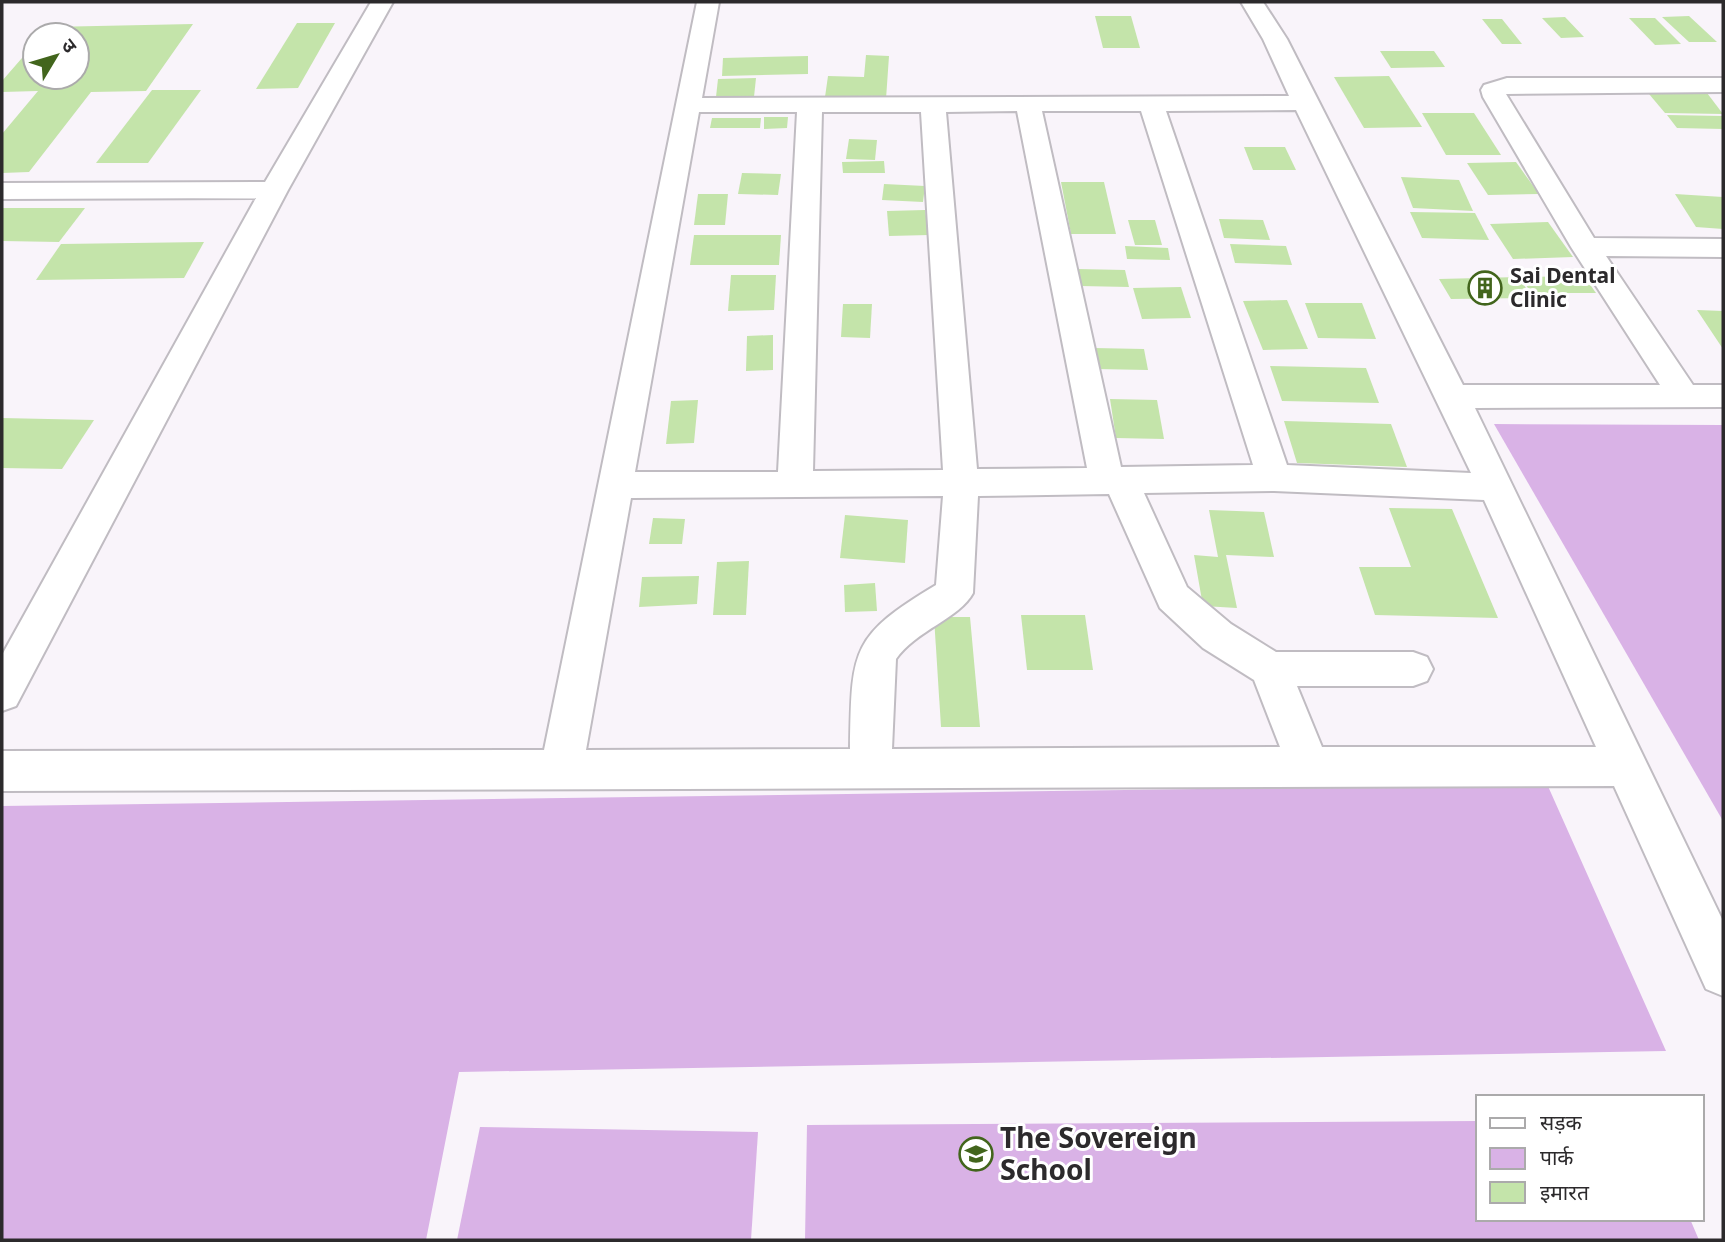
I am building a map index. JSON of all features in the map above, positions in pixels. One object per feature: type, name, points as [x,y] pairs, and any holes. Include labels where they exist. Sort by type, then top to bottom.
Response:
[{"type":"street","points":[[2,693],[274,190],[382,2]]},
{"type":"street","points":[[561,771],[708,2]]},
{"type":"street","points":[[1252,2],[1275,39],[1453,397],[1723,972]]},
{"type":"street","points":[[1684,396],[1585,247],[1493,90],[1507,85],[1723,85]]},
{"type":"street","points":[[1028,103],[1114,481],[1173,597],[1217,636],[1270,669],[1413,669]]},
{"type":"street","points":[[1151,103],[1274,478]]},
{"type":"street","points":[[688,105],[1306,103]]},
{"type":"street","points":[[795,485],[810,104]]},
{"type":"street","points":[[871,770],[871,717],[877,653],[910,620],[954,593],[961,483],[933,104]]},
{"type":"street","points":[[2,191],[274,190]]},
{"type":"street","points":[[1585,247],[1723,248]]},
{"type":"street","points":[[1453,397],[1723,396]]},
{"type":"street","points":[[614,485],[1274,478],[1493,486]]},
{"type":"street","points":[[1270,669],[1309,768]]},
{"type":"street","points":[[2,771],[1624,766]]},
{"type":"green space","points":[[1494,424],[1723,425],[1723,821]]},
{"type":"green space","points":[[1547,784],[1666,1051],[459,1072],[426,1240],[2,1240],[2,806]]},
{"type":"green space","points":[[1476,1121],[1476,1221],[1691,1221],[1699,1240],[805,1240],[807,1125]]},
{"type":"green space","points":[[480,1127],[758,1132],[751,1240],[457,1240]]},
{"type":"building","points":[[1095,16],[1131,16],[1140,48],[1103,48]]},
{"type":"building","points":[[1689,16],[1717,42],[1689,42],[1662,17]]},
{"type":"building","points":[[1565,17],[1584,37],[1561,38],[1542,18]]},
{"type":"building","points":[[1629,18],[1655,18],[1681,44],[1655,45]]},
{"type":"building","points":[[1482,19],[1502,19],[1522,44],[1502,44]]},
{"type":"building","points":[[297,23],[335,23],[298,88],[256,89]]},
{"type":"building","points":[[193,24],[146,91],[91,92],[29,172],[2,173],[2,134],[38,91],[91,91],[91,26]]},
{"type":"building","points":[[1380,51],[1434,51],[1445,67],[1391,68]]},
{"type":"building","points":[[866,55],[889,56],[886,99],[825,97],[828,76],[864,77]]},
{"type":"building","points":[[808,56],[808,74],[722,76],[723,58]]},
{"type":"building","points":[[21,59],[21,91],[38,91],[2,92],[2,81]]},
{"type":"building","points":[[1389,76],[1422,127],[1364,128],[1334,77]]},
{"type":"building","points":[[756,78],[754,97],[716,97],[718,79]]},
{"type":"building","points":[[1644,88],[1704,89],[1723,114],[1665,113]]},
{"type":"building","points":[[152,90],[201,90],[148,163],[96,163]]},
{"type":"building","points":[[1422,113],[1474,113],[1501,155],[1446,155]]},
{"type":"building","points":[[1667,115],[1723,116],[1723,129],[1677,128]]},
{"type":"building","points":[[764,117],[788,117],[787,128],[764,129]]},
{"type":"building","points":[[712,118],[761,118],[760,128],[710,128]]},
{"type":"building","points":[[849,139],[877,140],[875,160],[846,159]]},
{"type":"building","points":[[1244,147],[1285,147],[1296,170],[1253,170]]},
{"type":"building","points":[[884,161],[885,173],[843,173],[842,162]]},
{"type":"building","points":[[1516,162],[1539,194],[1488,195],[1467,163]]},
{"type":"building","points":[[742,173],[781,174],[778,195],[738,194]]},
{"type":"building","points":[[1401,177],[1459,180],[1473,211],[1413,208]]},
{"type":"building","points":[[1061,182],[1104,182],[1116,234],[1071,234]]},
{"type":"building","points":[[884,184],[925,186],[923,202],[882,200]]},
{"type":"building","points":[[698,194],[728,194],[725,225],[694,225]]},
{"type":"building","points":[[1675,194],[1723,197],[1723,229],[1696,227]]},
{"type":"building","points":[[2,208],[85,208],[59,242],[2,241]]},
{"type":"building","points":[[925,210],[929,235],[889,236],[887,211]]},
{"type":"building","points":[[1410,212],[1475,213],[1489,240],[1422,238]]},
{"type":"building","points":[[1219,219],[1263,220],[1270,240],[1224,238]]},
{"type":"building","points":[[1128,220],[1155,220],[1162,245],[1135,245]]},
{"type":"building","points":[[1548,222],[1573,257],[1513,259],[1490,224]]},
{"type":"building","points":[[694,235],[781,235],[779,265],[690,265]]},
{"type":"building","points":[[204,242],[184,278],[36,280],[61,244]]},
{"type":"building","points":[[1230,244],[1286,246],[1292,265],[1235,263]]},
{"type":"building","points":[[1125,246],[1168,248],[1170,260],[1127,259]]},
{"type":"building","points":[[1077,269],[1125,270],[1129,287],[1080,286]]},
{"type":"building","points":[[731,275],[776,275],[774,310],[728,311]]},
{"type":"building","points":[[1584,276],[1596,293],[1531,293],[1521,277]]},
{"type":"building","name":"Sai Dental Clinic","points":[[1519,277],[1532,298],[1451,299],[1439,279]]},
{"type":"building","points":[[1181,287],[1191,318],[1142,319],[1133,288]]},
{"type":"building","points":[[1287,300],[1308,349],[1263,350],[1243,301]]},
{"type":"building","points":[[1305,303],[1362,303],[1376,339],[1318,338]]},
{"type":"building","points":[[843,304],[872,304],[870,338],[841,337]]},
{"type":"building","points":[[1697,310],[1723,311],[1723,349]]},
{"type":"building","points":[[773,335],[773,370],[746,371],[747,336]]},
{"type":"building","points":[[1094,348],[1144,349],[1148,370],[1097,369]]},
{"type":"building","points":[[1270,366],[1366,368],[1379,403],[1282,401]]},
{"type":"building","points":[[1110,399],[1157,400],[1164,439],[1116,438]]},
{"type":"building","points":[[698,400],[694,443],[666,444],[671,401]]},
{"type":"building","points":[[2,418],[94,420],[62,469],[2,468]]},
{"type":"building","points":[[1284,421],[1391,424],[1407,467],[1297,463]]},
{"type":"building","points":[[1389,508],[1452,509],[1498,618],[1375,615],[1359,567],[1411,567]]},
{"type":"building","points":[[1209,510],[1264,512],[1274,557],[1226,555],[1237,608],[1203,606],[1194,555],[1218,557]]},
{"type":"building","points":[[845,515],[908,520],[905,563],[840,558]]},
{"type":"building","points":[[653,518],[685,519],[682,544],[649,544]]},
{"type":"building","points":[[749,561],[746,615],[713,615],[717,562]]},
{"type":"building","points":[[699,576],[697,604],[639,607],[642,577]]},
{"type":"building","points":[[875,583],[877,611],[845,612],[844,585]]},
{"type":"building","points":[[1021,615],[1085,615],[1093,670],[1027,670]]},
{"type":"building","points":[[934,617],[970,617],[980,727],[941,727]]},
{"type":"place","name":"Sai Dental Clinic","points":[[1485,288]]},
{"type":"place","name":"The Sovereign School","points":[[976,1154]]}]
